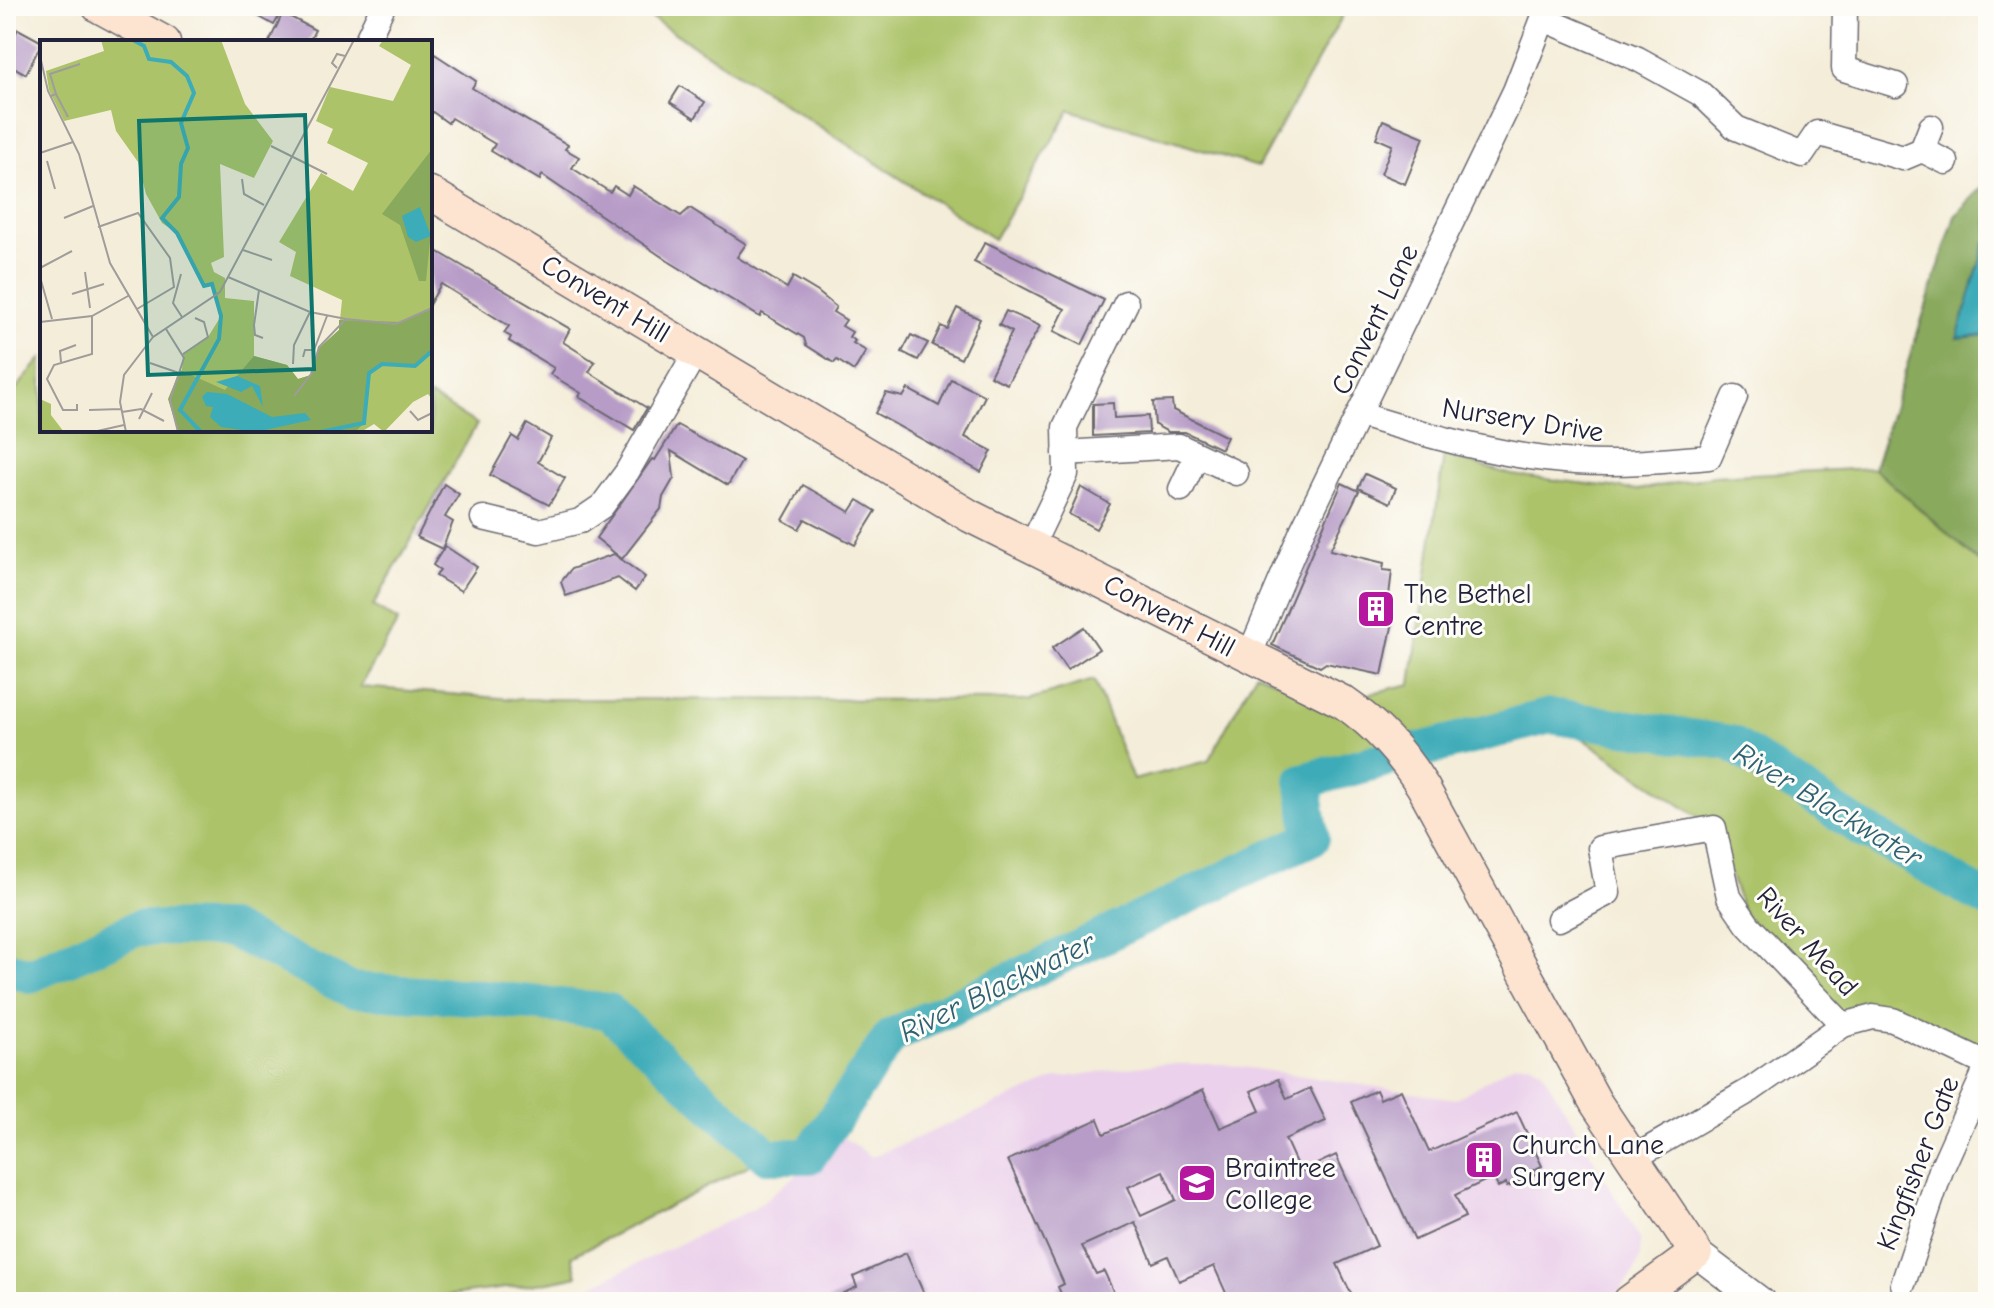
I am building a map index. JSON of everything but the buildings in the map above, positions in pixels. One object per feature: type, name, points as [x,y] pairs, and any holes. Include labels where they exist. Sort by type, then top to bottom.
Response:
[{"type":"main road","points":[[98,6],[160,40]]},
{"type":"main road","name":"Convent Hill","points":[[432,194],[970,516],[1343,702],[1364,716],[1392,742],[1423,787],[1596,1103],[1635,1157],[1696,1253]]},
{"type":"main road","points":[[1629,1302],[1696,1253]]},
{"type":"street","points":[[367,40],[383,6]]},
{"type":"street","points":[[1845,6],[1844,69],[1896,85]]},
{"type":"street","points":[[1546,13],[1701,94],[1736,128],[1802,155],[1817,133],[1946,162]]},
{"type":"street","name":"Convent Lane","points":[[1249,656],[1302,531],[1361,415],[1508,106],[1546,13]]},
{"type":"street","points":[[1913,154],[1931,127]]},
{"type":"street","points":[[1032,545],[1066,474],[1065,427],[1126,303]]},
{"type":"street","points":[[483,518],[539,531],[580,521],[602,506],[627,472],[696,352]]},
{"type":"street","name":"Nursery Drive","points":[[1361,415],[1429,436],[1505,451],[1573,462],[1632,463],[1709,457],[1735,397]]},
{"type":"street","points":[[1065,453],[1179,446],[1236,473]]},
{"type":"street","points":[[1181,489],[1197,455]]},
{"type":"street","name":"River Mead","points":[[1559,919],[1608,893],[1600,848],[1714,828],[1729,897],[1748,925],[1843,1025]]},
{"type":"street","name":"River Mead","points":[[1635,1157],[1752,1089],[1843,1025],[1873,1017],[1893,1020],[1988,1065]]},
{"type":"street","name":"Kingfisher Gate","points":[[1903,1284],[1941,1170],[1988,1065]]},
{"type":"street","points":[[1696,1253],[1761,1302]]},
{"type":"shaded area","name":"Braintree College","points":[[1529,1063],[1541,1069],[1640,1239],[1640,1258],[1633,1274],[1620,1290],[1597,1302],[557,1302],[753,1209],[844,1138],[872,1157],[1057,1078],[1157,1064],[1223,1064],[1456,1099],[1514,1064]]},
{"type":"green space","points":[[633,6],[1348,6],[1258,167],[1070,110],[994,239]]},
{"type":"green space","points":[[1988,179],[1988,1065],[1914,1027],[1843,1025],[1748,925],[1714,828],[1550,716],[1303,781],[1312,838],[891,1036],[809,1156],[767,1156],[572,1256],[577,1276],[414,1302],[6,1302],[6,401],[40,360],[40,432],[432,432],[432,397],[477,424],[373,606],[398,621],[360,687],[512,699],[1028,700],[1094,680],[1133,780],[1208,761],[1256,673],[1344,708],[1372,693],[1411,684],[1444,455],[1512,475],[1637,490],[1714,476],[1874,468],[1899,394]]},
{"type":"green space","points":[[1988,179],[1988,570],[1874,468],[1955,216]]},
{"type":"water","points":[[1986,241],[1988,335],[1957,338]]},
{"type":"waterway","name":"River Blackwater","points":[[6,969],[30,975],[138,928],[229,929],[351,990],[473,997],[608,1011],[767,1156],[809,1156],[891,1036],[1312,838],[1303,781],[1550,716],[1731,743],[1859,827],[1988,900]]},
{"type":"place","name":"The Bethel Centre","points":[[1376,609]]},
{"type":"place","name":"Church Lane Surgery","points":[[1484,1160]]},
{"type":"place","name":"Braintree College","points":[[1197,1183]]}]
